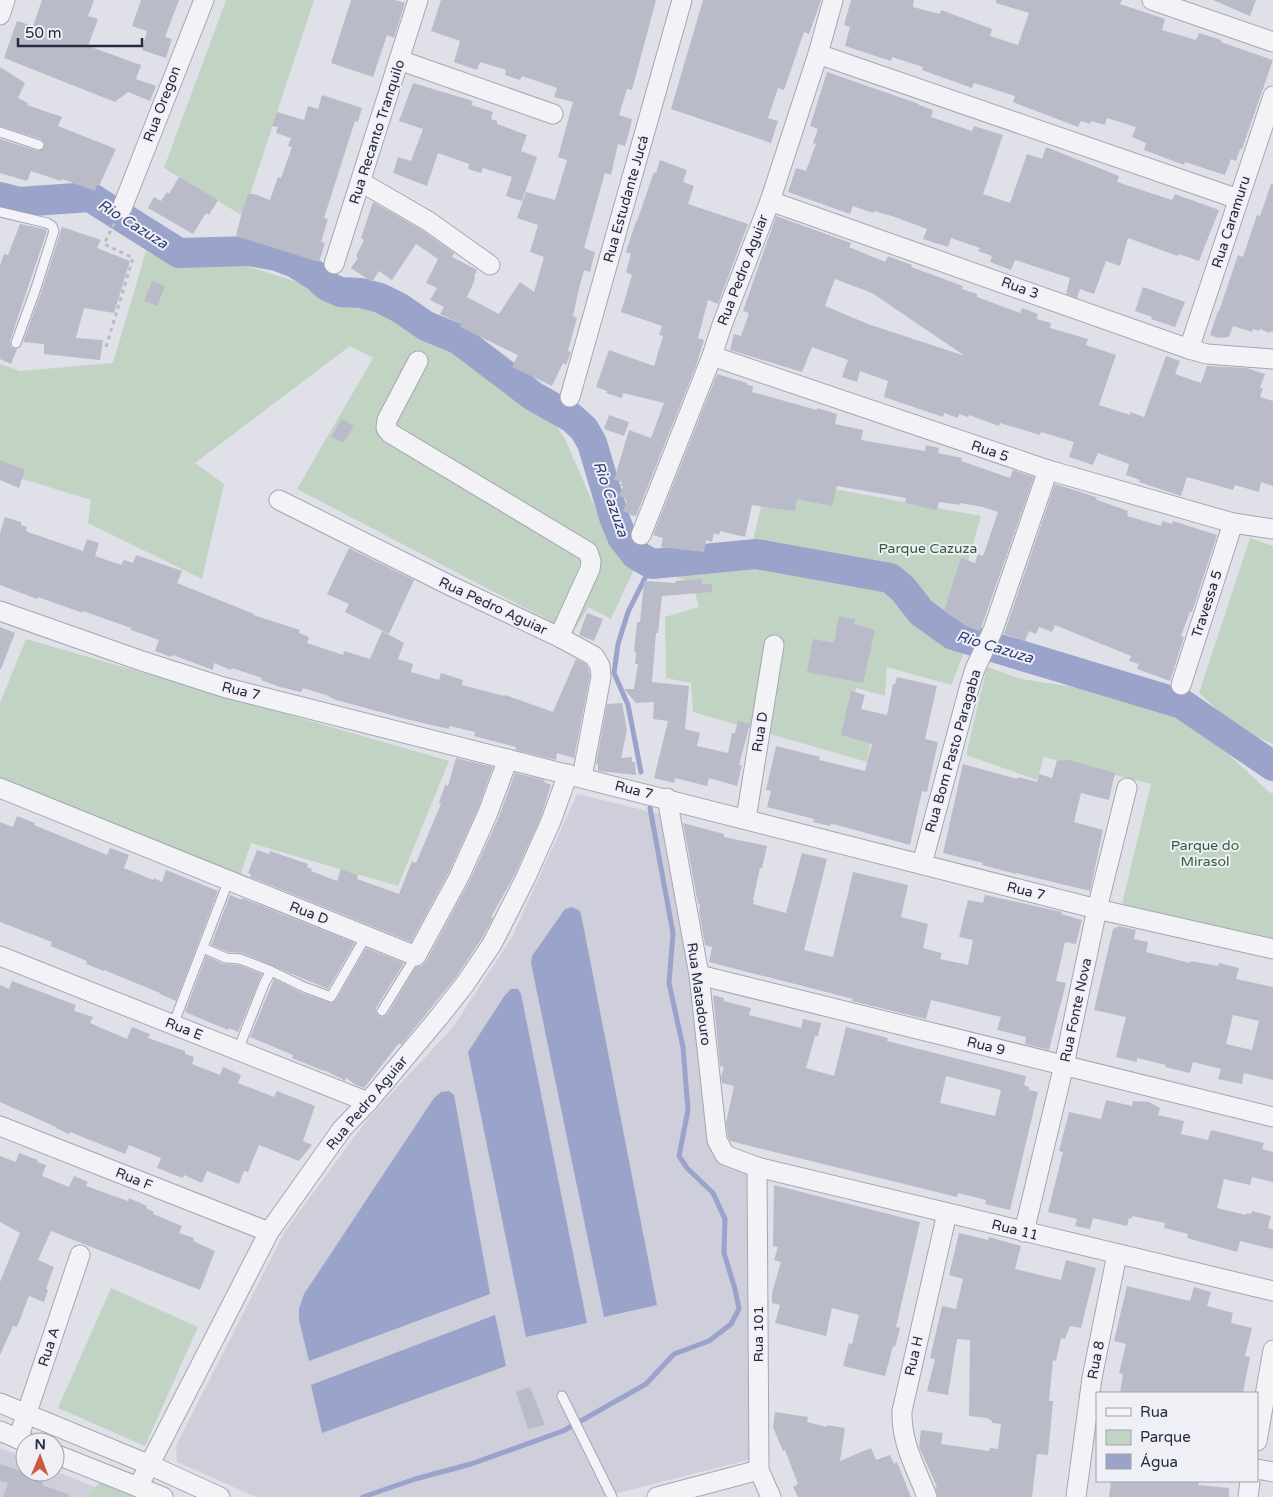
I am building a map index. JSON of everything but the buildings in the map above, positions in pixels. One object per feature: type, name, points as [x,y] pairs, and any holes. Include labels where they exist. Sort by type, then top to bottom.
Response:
[{"type":"street","points":[[0,15],[5,0]]},
{"type":"street","name":"Rua Oregon","points":[[122,208],[204,0]]},
{"type":"street","name":"Rua Recanto Tranquilo","points":[[334,264],[418,0]]},
{"type":"street","name":"Rua Estudante Jucá","points":[[570,397],[682,0]]},
{"type":"street","name":"Rua Pedro Aguiar","points":[[641,536],[712,356],[770,201],[818,54],[833,0]]},
{"type":"street","points":[[1152,0],[1273,42]]},
{"type":"street","points":[[818,54],[1238,199]]},
{"type":"street","points":[[400,60],[553,114]]},
{"type":"street","name":"Rua Caramuru","points":[[1189,349],[1273,96]]},
{"type":"street","points":[[361,182],[428,221],[490,265]]},
{"type":"street","name":"Rua 3","points":[[770,201],[1189,349],[1207,354],[1273,359]]},
{"type":"street","name":"Rua 5","points":[[712,356],[1048,470],[1233,523],[1273,529]]},
{"type":"street","points":[[418,361],[387,420],[386,428],[390,433],[588,552],[591,561],[590,569],[559,637]]},
{"type":"street","name":"Rua Bom Pasto Paragaba","points":[[922,864],[975,668],[993,630],[1048,470]]},
{"type":"street","name":"Rua Pedro Aguiar","points":[[138,1487],[269,1232],[342,1129],[368,1102],[455,997],[492,944],[575,776],[601,677],[600,666],[594,656],[559,637],[449,586],[279,500]]},
{"type":"street","name":"Travessa 5","points":[[1181,685],[1233,523]]},
{"type":"street","name":"Rua 7","points":[[0,611],[139,660],[223,687],[667,798],[1097,909],[1273,949]]},
{"type":"street","name":"Rua D","points":[[746,819],[774,645]]},
{"type":"street","points":[[416,956],[459,876],[487,815],[508,759]]},
{"type":"street","name":"Rua D","points":[[0,788],[228,882],[416,956]]},
{"type":"street","name":"Rua Fonte Nova","points":[[1024,1232],[1064,1065],[1097,909],[1127,788]]},
{"type":"street","name":"Rua Matadouro","points":[[667,798],[698,975],[717,1140],[728,1157],[757,1167]]},
{"type":"street","name":"Rua E","points":[[0,956],[368,1102]]},
{"type":"street","name":"Rua 9","points":[[698,975],[1273,1117]]},
{"type":"street","name":"Rua F","points":[[0,1126],[269,1232]]},
{"type":"street","name":"Rua 11","points":[[757,1167],[1273,1291]]},
{"type":"street","name":"Rua 101","points":[[757,1167],[759,1470],[772,1497]]},
{"type":"street","name":"Rua H","points":[[927,1497],[904,1440],[902,1411],[947,1213]]},
{"type":"street","name":"Rua 8","points":[[1076,1497],[1092,1378],[1117,1254]]},
{"type":"street","name":"Rua A","points":[[24,1432],[27,1414],[80,1255]]},
{"type":"street","points":[[1258,1436],[1273,1350]]},
{"type":"street","points":[[0,1403],[150,1465],[220,1497]]},
{"type":"street","points":[[0,1431],[15,1437]]},
{"type":"street","points":[[65,1458],[164,1497]]},
{"type":"street","points":[[1258,1469],[1273,1472]]},
{"type":"street","points":[[657,1497],[759,1470]]},
{"type":"street","points":[[1248,1497],[1250,1482]]},
{"type":"lane","points":[[0,132],[39,145]]},
{"type":"lane","points":[[0,212],[47,223],[52,226],[54,231],[16,342]]},
{"type":"lane","points":[[173,1025],[228,882]]},
{"type":"lane","points":[[203,948],[226,958],[240,959],[272,971],[304,987],[332,997],[366,936]]},
{"type":"lane","points":[[382,1012],[416,956]]},
{"type":"lane","points":[[238,1050],[264,984],[272,971]]},
{"type":"lane","points":[[562,1396],[612,1497]]},
{"type":"path","points":[[106,347],[133,258],[104,244],[113,226]]},
{"type":"shaded area","points":[[577,794],[660,814],[695,980],[719,1158],[751,1177],[749,1412],[752,1459],[602,1497],[256,1497],[177,1462],[176,1446],[285,1231],[367,1120],[453,1027],[511,939]]},
{"type":"shaded area","points":[[0,1448],[15,1454],[15,1482],[65,1482],[65,1475],[95,1487],[85,1497],[0,1497]]},
{"type":"green space","points":[[226,0],[314,0],[243,216],[164,168]]},
{"type":"green space","points":[[146,251],[174,263],[220,262],[250,267],[355,300],[472,360],[548,414],[565,439],[602,524],[636,565],[611,619],[588,607],[573,633],[297,489],[373,358],[350,346],[195,463],[224,484],[202,579],[88,523],[91,500],[0,472],[0,364],[20,371],[113,363]]},
{"type":"green space","name":"Parque Cazuza","points":[[768,477],[981,516],[953,615],[891,575],[751,549]]},
{"type":"green space","points":[[1250,538],[1273,546],[1273,744],[1236,727],[1199,693]]},
{"type":"green space","points":[[773,565],[872,582],[936,615],[967,645],[951,685],[887,667],[885,696],[856,688],[847,734],[871,740],[867,762],[693,712],[691,683],[666,678],[665,617],[699,607],[692,582],[663,573]]},
{"type":"green space","points":[[26,639],[449,761],[398,886],[251,843],[240,876],[0,778],[0,703]]},
{"type":"green space","name":"Parque do Mirasol","points":[[987,667],[1021,679],[1093,690],[1177,717],[1214,741],[1273,794],[1273,940],[1122,904],[1151,784],[1044,757],[1037,780],[966,755]]},
{"type":"green space","points":[[111,1288],[198,1327],[145,1446],[58,1408]]},
{"type":"green space","points":[[102,1481],[137,1497],[85,1497]]},
{"type":"water","points":[[572,907],[580,911],[583,924],[657,1305],[604,1317],[531,963],[532,956],[565,909]]},
{"type":"water","points":[[511,989],[518,989],[521,994],[587,1323],[526,1337],[468,1052],[505,995]]},
{"type":"water","points":[[449,1091],[454,1095],[490,1294],[309,1361],[299,1320],[299,1309],[304,1294],[434,1098],[441,1092]]},
{"type":"water","points":[[495,1315],[506,1366],[322,1433],[311,1385]]},
{"type":"waterway","name":"Rio Cazuza","points":[[0,197],[19,202],[90,197],[179,253],[249,251],[277,256],[295,263],[316,276],[327,286],[340,292],[361,293],[380,298],[400,308],[426,326],[458,339],[533,396],[572,418],[584,429],[592,443],[614,517],[622,537],[635,554],[652,564],[756,554],[890,578],[903,589],[921,612],[953,635],[1182,704],[1273,766]]},
{"type":"waterway","points":[[641,772],[628,705],[614,673],[618,644],[628,612],[652,564]]},
{"type":"waterway","points":[[363,1497],[415,1479],[471,1464],[563,1431],[646,1384],[674,1354],[709,1341],[731,1324],[739,1309],[724,1253],[725,1219],[713,1193],[687,1168],[679,1156],[688,1110],[683,1047],[669,983],[673,933],[650,808]]}]
